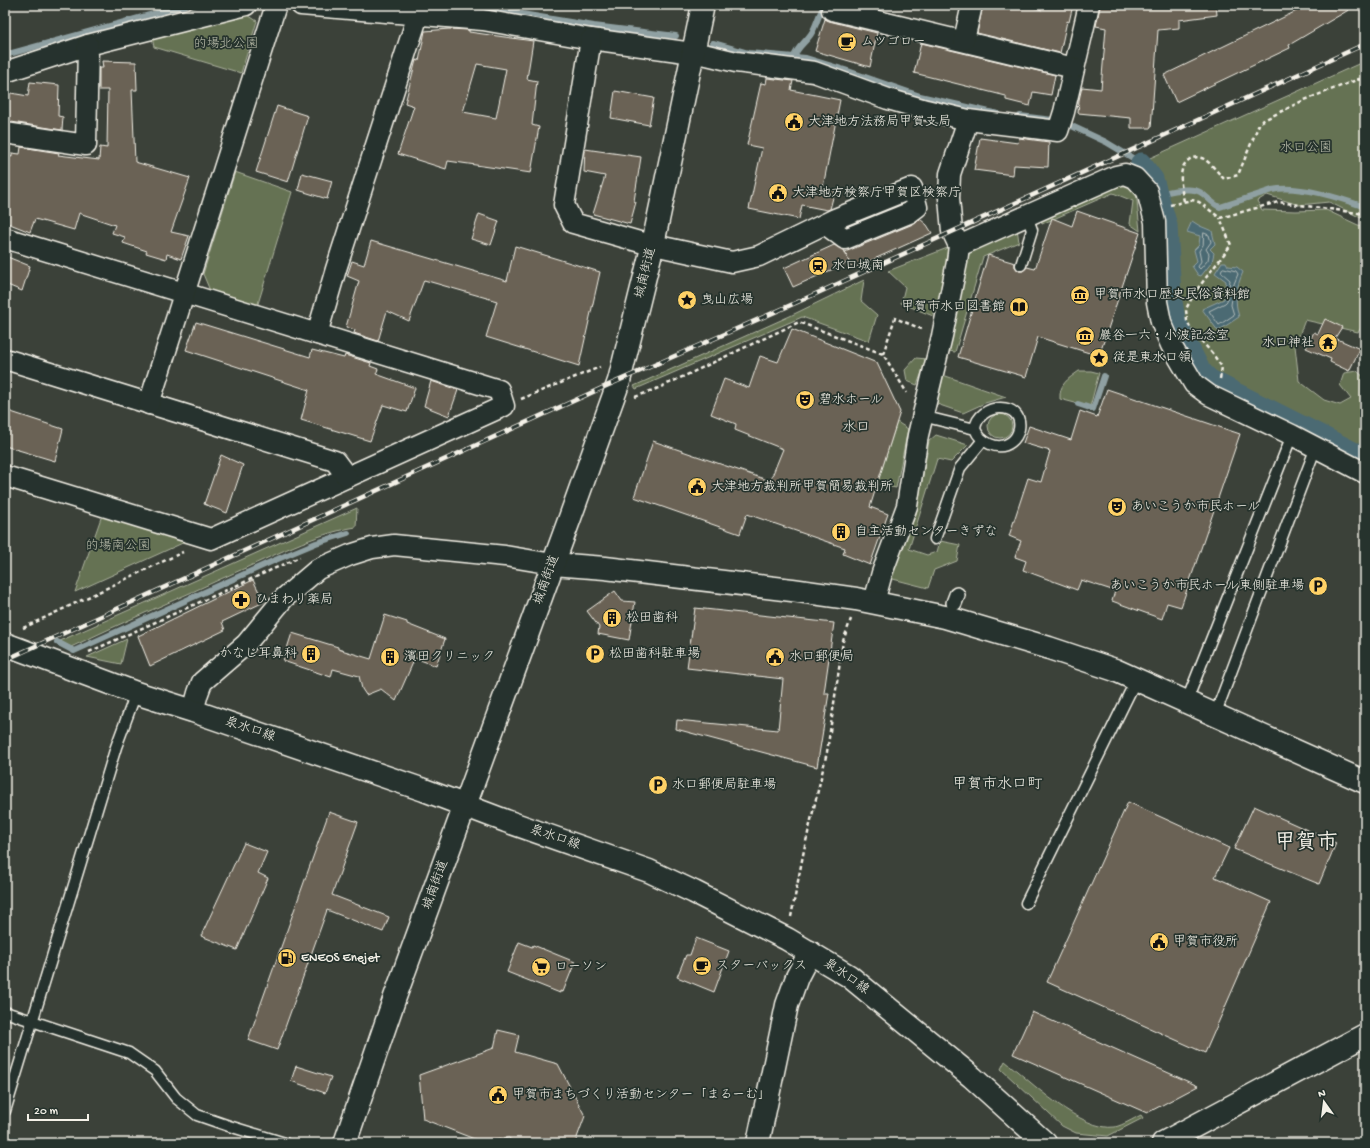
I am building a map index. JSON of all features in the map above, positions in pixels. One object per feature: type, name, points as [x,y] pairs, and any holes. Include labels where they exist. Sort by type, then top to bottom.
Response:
[{"type":"street","points":[[5,72],[88,45],[246,5]]},
{"type":"street","points":[[149,404],[276,5]]},
{"type":"street","points":[[301,5],[483,20],[591,39],[694,53],[736,62],[814,72],[888,99],[968,120],[1061,121],[1089,5]]},
{"type":"street","name":"城南街道","points":[[345,1143],[397,990],[466,806],[619,381],[653,244],[703,5]]},
{"type":"street","points":[[964,40],[972,5]]},
{"type":"street","points":[[832,10],[964,40],[1074,68]]},
{"type":"street","points":[[317,334],[336,268],[418,14]]},
{"type":"street","points":[[591,39],[564,205],[573,223],[640,242],[732,262],[759,256],[825,224]]},
{"type":"street","points":[[5,133],[86,145],[88,45]]},
{"type":"street","points":[[865,601],[882,573],[907,506],[922,416],[939,366],[942,336],[959,246],[952,231],[948,198],[950,174],[968,120]]},
{"type":"street","points":[[959,246],[1116,176],[1126,174],[1135,178],[1147,191],[1155,222],[1157,302],[1161,322],[1171,345],[1194,384],[1209,395],[1292,435],[1365,473]]},
{"type":"street","points":[[5,238],[499,390],[504,406],[211,539],[5,476]]},
{"type":"street","points":[[5,359],[335,461],[347,477]]},
{"type":"street","points":[[193,711],[202,682],[246,644],[284,598],[318,569],[350,555],[372,548],[394,545],[505,556],[553,564],[605,568],[737,583],[865,601],[952,619],[1072,655],[1115,670],[1365,782]]},
{"type":"street","name":"泉水口線","points":[[12,637],[136,693],[424,790],[649,871],[694,892],[787,939],[849,976],[972,1077],[1045,1143]]},
{"type":"street","points":[[758,1143],[787,1005],[797,977],[810,952]]},
{"type":"street","points":[[1163,1143],[1365,1035]]},
{"type":"lane","points":[[1021,265],[1032,230],[1027,216]]},
{"type":"lane","points":[[1002,407],[1009,409],[1018,418],[1020,424],[1018,432],[1012,442],[1006,445],[998,446],[983,440],[975,429],[976,421],[982,415],[986,412],[1002,407]]},
{"type":"lane","points":[[922,416],[975,429]]},
{"type":"lane","points":[[1186,703],[1292,435]]},
{"type":"lane","points":[[935,539],[960,468],[983,440]]},
{"type":"lane","points":[[1215,715],[1316,447]]},
{"type":"lane","points":[[1026,903],[1136,680]]},
{"type":"lane","points":[[5,1112],[116,747],[136,693]]},
{"type":"lane","points":[[5,1012],[129,1053],[156,1071],[176,1098],[197,1115],[285,1143]]},
{"type":"path","points":[[1184,201],[1181,175],[1183,167],[1188,160],[1195,157],[1204,159],[1224,179],[1238,176],[1260,122],[1302,101],[1359,79],[1365,94]]},
{"type":"path","points":[[1166,206],[1192,200],[1199,202],[1220,218],[1231,245],[1195,292],[1186,309],[1191,329],[1222,367],[1220,380]]},
{"type":"path","points":[[1220,218],[1278,202],[1365,214]]},
{"type":"path","points":[[883,354],[895,318],[933,334],[942,336]]},
{"type":"path","points":[[633,397],[661,387],[799,322],[883,354],[922,416]]},
{"type":"path","points":[[504,406],[603,366]]},
{"type":"path","points":[[12,637],[211,539]]},
{"type":"path","points":[[84,655],[300,557]]},
{"type":"path","points":[[787,939],[804,850],[827,752],[843,641],[853,613],[865,601]]},
{"type":"path","points":[[1356,1143],[1365,1139]]},
{"type":"green space","name":"的場北公園","points":[[246,14],[257,21],[241,73],[154,47],[152,37]]},
{"type":"green space","name":"水口公園","points":[[1365,61],[1365,220],[1329,202],[1299,205],[1267,195],[1257,201],[1262,210],[1326,210],[1358,225],[1365,226],[1365,323],[1358,332],[1305,320],[1295,346],[1299,381],[1324,400],[1340,405],[1351,399],[1340,385],[1344,373],[1357,371],[1365,378],[1365,463],[1244,405],[1197,375],[1169,315],[1153,183],[1141,162]]},
{"type":"green space","points":[[235,172],[292,192],[257,307],[211,293],[203,274]]},
{"type":"green space","points":[[1120,182],[1136,191],[1140,231],[1130,224],[1133,201],[1113,193],[1042,224],[1040,216]]},
{"type":"green space","points":[[895,202],[901,205],[901,212],[845,234],[839,227]]},
{"type":"green space","points":[[1017,228],[1019,242],[983,257],[955,352],[948,351],[970,248]]},
{"type":"green space","points":[[950,247],[948,266],[933,316],[901,303],[905,287],[888,271]]},
{"type":"green space","points":[[864,280],[861,301],[877,315],[869,341],[802,317],[636,389],[634,386],[790,316]]},
{"type":"green space","points":[[916,358],[927,359],[917,385],[907,381],[905,370]]},
{"type":"green space","points":[[1079,371],[1099,373],[1090,407],[1060,399],[1061,389],[1065,382]]},
{"type":"green space","points":[[940,374],[1006,397],[985,403],[963,413],[934,403]]},
{"type":"green space","points":[[1000,414],[1008,418],[1012,426],[1008,434],[1000,438],[992,434],[988,426],[992,418]]},
{"type":"green space","points":[[897,422],[908,429],[896,488],[877,484]]},
{"type":"green space","points":[[936,435],[968,445],[951,462],[937,459],[909,549],[927,555],[937,552],[940,541],[960,545],[957,561],[934,570],[928,588],[889,578],[916,514],[929,441]]},
{"type":"green space","points":[[357,508],[356,527],[340,530],[294,546],[71,647],[60,641]]},
{"type":"green space","name":"的場南公園","points":[[102,515],[187,541],[75,592]]},
{"type":"green space","points":[[127,639],[121,664],[87,657]]},
{"type":"green space","points":[[1005,1061],[1042,1092],[1072,1114],[1087,1122],[1102,1126],[1115,1127],[1141,1115],[1143,1118],[1108,1136],[1076,1133],[1062,1126],[1001,1069]]},
{"type":"water","points":[[1192,221],[1212,231],[1215,244],[1210,249],[1214,253],[1212,262],[1201,276],[1198,275],[1192,266],[1197,261],[1194,250],[1199,245],[1200,236],[1187,232]]},
{"type":"water","points":[[1222,262],[1226,262],[1228,266],[1237,267],[1243,272],[1236,294],[1239,317],[1218,331],[1202,309],[1224,299],[1226,281],[1215,273]]},
{"type":"building","points":[[983,5],[1026,5],[1042,10],[1043,5],[1073,5],[1069,22],[1067,21],[1060,53],[977,33]]},
{"type":"building","points":[[1103,5],[1216,5],[1217,15],[1179,20],[1179,28],[1158,30],[1151,128],[1131,128],[1131,118],[1078,113],[1082,87],[1101,89],[1106,28],[1096,26],[1100,7]]},
{"type":"building","points":[[1309,5],[1357,5],[1289,45],[1290,48],[1176,102],[1164,75]]},
{"type":"building","name":"ムツゴロー","points":[[825,19],[877,33],[870,67],[815,51]]},
{"type":"building","points":[[449,29],[469,30],[469,32],[533,41],[527,79],[537,81],[532,125],[539,127],[531,173],[448,161],[446,169],[398,154],[414,106],[405,103],[416,60],[419,61],[425,31]],"holes":[[[477,64],[506,69],[496,118],[463,112]]]},
{"type":"building","points":[[921,43],[1055,75],[1051,95],[1033,92],[1030,106],[1006,100],[1006,96],[914,73]]},
{"type":"building","points":[[102,61],[136,62],[137,90],[132,90],[135,162],[190,178],[171,232],[189,236],[181,259],[167,254],[166,259],[146,253],[147,251],[123,243],[125,237],[112,233],[115,225],[79,213],[74,230],[35,219],[30,232],[5,222],[5,155],[12,157],[12,153],[20,154],[21,147],[59,153],[58,155],[99,160],[100,147],[107,148],[108,90],[99,90],[99,68],[103,68]]},
{"type":"building","points":[[767,78],[793,81],[791,90],[840,100],[823,187],[835,190],[830,209],[827,210],[802,205],[799,219],[749,209],[762,148],[747,145],[761,83],[766,84]]},
{"type":"building","points":[[30,82],[59,85],[58,116],[63,117],[62,130],[5,121],[5,92],[28,96]]},
{"type":"building","points":[[615,91],[654,98],[649,125],[611,118]]},
{"type":"building","points":[[277,106],[308,116],[288,182],[256,172]]},
{"type":"building","points":[[980,138],[1018,143],[1019,138],[1049,142],[1048,167],[1014,165],[1013,175],[974,170]]},
{"type":"building","points":[[585,149],[641,157],[634,201],[636,202],[630,224],[593,214],[605,176],[584,172]]},
{"type":"building","points":[[302,173],[332,181],[327,199],[298,190]]},
{"type":"building","points":[[1077,211],[1140,233],[1099,356],[1038,337],[1026,377],[958,357],[988,255],[1015,263],[1015,267],[1019,271],[1023,271],[1027,267],[1035,269],[1052,218],[1072,226]]},
{"type":"building","points":[[479,214],[499,221],[491,245],[471,239]]},
{"type":"building","points":[[920,219],[927,225],[932,233],[852,269],[845,252],[913,224]]},
{"type":"building","points":[[371,241],[507,281],[515,246],[600,272],[579,366],[486,337],[497,301],[424,280],[409,321],[387,311],[378,341],[354,333],[355,330],[346,327],[359,281],[347,276],[352,261],[364,265]]},
{"type":"building","name":"水口城南","points":[[834,245],[844,250],[849,262],[793,287],[784,268]]},
{"type":"building","points":[[5,256],[30,266],[22,291],[5,284]]},
{"type":"building","name":"水口神社","points":[[1325,319],[1342,327],[1335,338],[1360,349],[1349,371],[1330,362],[1331,359],[1306,348],[1314,332],[1318,334]]},
{"type":"building","points":[[196,322],[310,357],[312,350],[344,358],[345,355],[371,363],[370,366],[378,369],[376,374],[415,388],[407,412],[383,405],[370,441],[301,420],[309,390],[186,350]]},
{"type":"building","points":[[792,329],[877,363],[900,412],[870,507],[888,514],[870,565],[843,554],[845,548],[747,514],[740,534],[634,497],[653,441],[770,481],[783,449],[735,430],[736,424],[711,414],[724,379],[749,388],[760,356],[778,362]]},
{"type":"building","points":[[431,381],[458,390],[449,416],[424,406]]},
{"type":"building","name":"あいこうか市民ホール","points":[[1107,389],[1240,434],[1181,607],[1167,603],[1162,619],[1112,601],[1115,591],[1081,580],[1077,590],[1023,570],[1026,561],[1015,557],[1021,541],[1009,536],[1028,478],[1041,482],[1050,451],[1023,443],[1029,426],[1071,440],[1080,411],[1097,417]]},
{"type":"building","points":[[5,410],[63,429],[55,461],[5,446]]},
{"type":"building","points":[[221,455],[243,465],[227,513],[204,504]]},
{"type":"building","points":[[253,580],[264,602],[222,622],[225,630],[150,666],[138,636]]},
{"type":"building","name":"松田歯科","points":[[615,591],[622,601],[635,602],[629,640],[598,634],[599,627],[587,611]]},
{"type":"building","points":[[695,608],[834,623],[824,693],[829,693],[817,767],[676,729],[677,720],[778,730],[783,679],[687,668]]},
{"type":"building","points":[[385,615],[407,622],[407,624],[445,639],[436,666],[415,658],[396,701],[381,689],[366,695],[362,689],[359,676],[333,669],[331,677],[283,661],[292,633],[371,659]]},
{"type":"building","name":"甲賀市役所","points":[[1128,802],[1229,848],[1215,877],[1271,902],[1205,1053],[1047,982]]},
{"type":"building","points":[[1254,806],[1336,843],[1319,884],[1234,849]]},
{"type":"building","points":[[329,812],[358,822],[332,895],[389,917],[383,932],[327,910],[277,1050],[248,1040]]},
{"type":"building","points":[[244,843],[267,852],[258,873],[268,878],[237,950],[201,936]]},
{"type":"building","name":"スターバックス","points":[[696,938],[729,951],[714,992],[677,977],[686,955],[690,955]]},
{"type":"building","name":"ローソン","points":[[519,942],[532,947],[533,945],[575,962],[563,992],[560,991],[560,993],[507,972]]},
{"type":"building","points":[[1032,1012],[1198,1086],[1147,1113],[1013,1054]]},
{"type":"building","name":"甲賀市まちづくり活動センター「まるーむ」","points":[[498,1030],[519,1035],[515,1052],[558,1064],[585,1116],[575,1143],[515,1143],[509,1138],[482,1142],[423,1119],[419,1075],[494,1048]]},
{"type":"building","points":[[296,1066],[331,1077],[325,1093],[291,1081]]},
{"type":"waterway","points":[[5,55],[186,5]]},
{"type":"waterway","points":[[469,5],[594,26],[676,36]]},
{"type":"waterway","points":[[794,57],[797,50],[811,34],[825,5]]},
{"type":"waterway","points":[[713,43],[748,53],[806,58],[920,96],[998,114]]},
{"type":"waterway","points":[[1020,116],[1061,121],[1106,142],[1141,163]]},
{"type":"waterway","points":[[1141,163],[1153,179],[1167,225],[1171,295],[1175,320],[1200,370],[1209,379],[1365,458]]},
{"type":"waterway","points":[[1158,194],[1179,190],[1196,190],[1220,207],[1272,190],[1294,189],[1306,190],[1331,196],[1365,207]]},
{"type":"waterway","points":[[1078,404],[1093,409],[1104,376]]},
{"type":"waterway","points":[[57,642],[74,651],[273,561],[316,543],[348,533]]},
{"type":"railway","points":[[5,660],[604,387],[800,301],[1365,44]]},
{"type":"place","name":"ムツゴロー","points":[[847,42]]},
{"type":"place","name":"大津地方法務局甲賀支局","points":[[794,122]]},
{"type":"place","name":"大津地方検察庁甲賀区検察庁","points":[[778,193]]},
{"type":"place","name":"水口城南","points":[[818,266]]},
{"type":"place","name":"甲賀市水口歴史民俗資料館","points":[[1080,295]]},
{"type":"place","name":"曳山広場","points":[[687,300]]},
{"type":"place","name":"甲賀市水口図書館","points":[[1019,307]]},
{"type":"place","name":"巖谷一六・小波記念室","points":[[1085,336]]},
{"type":"place","name":"水口神社","points":[[1328,343]]},
{"type":"place","name":"従是東水口領","points":[[1099,358]]},
{"type":"place","name":"碧水ホール","points":[[805,400]]},
{"type":"place","name":"大津地方裁判所甲賀簡易裁判所","points":[[697,487]]},
{"type":"place","name":"あいこうか市民ホール","points":[[1117,507]]},
{"type":"place","name":"自主活動センターきずな","points":[[841,532]]},
{"type":"place","name":"あいこうか市民ホール東側駐車場","points":[[1318,586]]},
{"type":"place","name":"ひまわり薬局","points":[[241,600]]},
{"type":"place","name":"松田歯科","points":[[612,618]]},
{"type":"place","name":"かなじ耳鼻科","points":[[311,654]]},
{"type":"place","name":"松田歯科駐車場","points":[[595,654]]},
{"type":"place","name":"濱田クリニック","points":[[390,657]]},
{"type":"place","name":"水口郵便局","points":[[775,657]]},
{"type":"place","name":"水口郵便局駐車場","points":[[658,785]]},
{"type":"place","name":"甲賀市役所","points":[[1159,942]]},
{"type":"place","name":"ENEOS Enejet","points":[[287,958]]},
{"type":"place","name":"スターバックス","points":[[702,966]]},
{"type":"place","name":"ローソン","points":[[541,967]]},
{"type":"place","name":"甲賀市まちづくり活動センター「まるーむ」","points":[[498,1095]]},
{"type":"district","name":"水口","points":[[856,428]]},
{"type":"district","name":"甲賀市水口町","points":[[997,785]]},
{"type":"district","name":"甲賀市","points":[[1306,844]]}]
